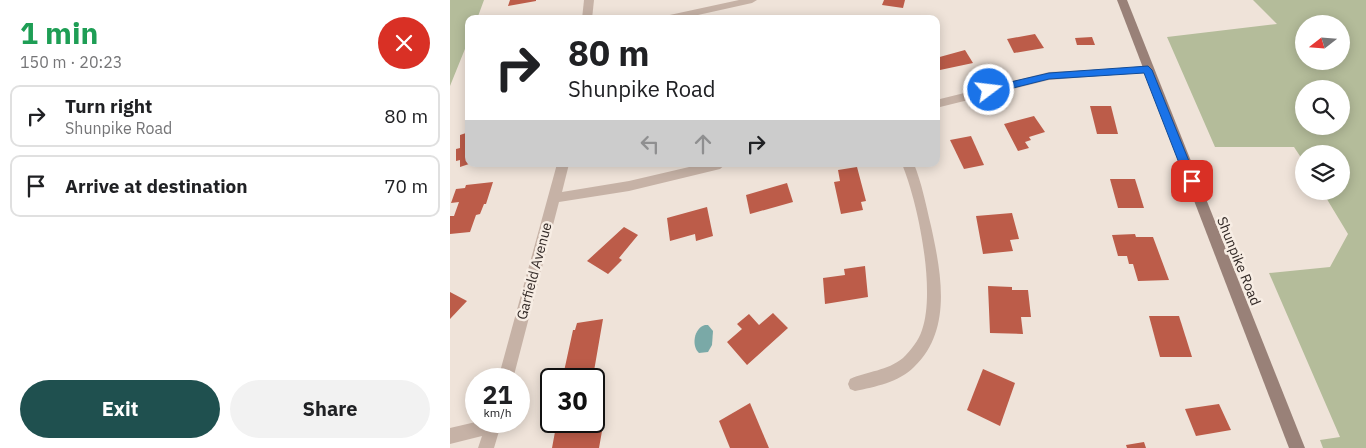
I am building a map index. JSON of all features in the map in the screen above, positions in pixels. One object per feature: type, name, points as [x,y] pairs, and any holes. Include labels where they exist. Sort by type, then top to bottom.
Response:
[{"type":"main road","name":"Shunpike Road","points":[[1122,0],[1297,448]]},
{"type":"street","points":[[587,15],[589,0]]},
{"type":"street","points":[[683,15],[752,0]]},
{"type":"street","points":[[940,103],[1049,76],[1148,70]]},
{"type":"street","name":"Garfield Avenue","points":[[508,368],[562,167]]},
{"type":"street","points":[[553,198],[628,186],[707,167]]},
{"type":"street","points":[[855,384],[888,376],[911,360],[926,338],[933,314],[934,290],[931,256],[920,205],[909,167]]},
{"type":"street","points":[[450,436],[465,431]]},
{"type":"street","points":[[486,448],[490,433]]},
{"type":"green space","points":[[450,0],[484,0],[478,15],[465,15],[465,49],[450,86]]},
{"type":"green space","points":[[1253,0],[1366,0],[1366,448],[1323,448],[1320,440],[1340,437],[1269,273],[1330,267],[1348,234],[1327,200],[1350,200],[1350,145],[1295,145],[1295,148],[1215,147],[1167,37],[1277,24]]},
{"type":"water","points":[[705,325],[708,325],[713,331],[712,345],[708,352],[699,353],[694,342],[696,333]]},
{"type":"building","points":[[510,0],[536,0],[536,1],[508,6]]},
{"type":"building","points":[[884,0],[905,0],[903,8],[882,5]]},
{"type":"building","points":[[1035,34],[1044,48],[1014,53],[1007,39]]},
{"type":"building","points":[[1092,37],[1095,45],[1077,45],[1075,38]]},
{"type":"building","points":[[965,50],[973,63],[940,70],[940,57]]},
{"type":"building","points":[[1090,106],[1111,106],[1118,134],[1097,134]]},
{"type":"building","points":[[1034,116],[1045,132],[1029,137],[1031,140],[1025,142],[1029,148],[1018,151],[1004,124]]},
{"type":"building","points":[[465,133],[465,165],[460,167],[460,160],[456,161],[456,149],[460,148],[460,135]]},
{"type":"building","points":[[971,136],[984,165],[964,169],[950,140]]},
{"type":"building","points":[[857,167],[866,201],[861,202],[863,210],[841,214],[834,182],[840,181],[838,170]]},
{"type":"building","points":[[1110,179],[1135,179],[1144,208],[1118,208]]},
{"type":"building","points":[[493,182],[486,204],[484,204],[480,214],[476,215],[470,232],[450,234],[450,216],[454,216],[459,202],[451,203],[456,189],[465,188],[466,185]]},
{"type":"building","points":[[787,183],[793,202],[750,214],[746,195]]},
{"type":"building","points":[[707,207],[713,236],[696,241],[695,234],[670,241],[667,218]]},
{"type":"building","points":[[1012,213],[1019,239],[1010,240],[1013,251],[983,254],[976,216]]},
{"type":"building","points":[[624,227],[638,235],[619,258],[622,260],[608,274],[587,261]]},
{"type":"building","points":[[1135,234],[1136,237],[1153,237],[1169,280],[1138,281],[1133,264],[1129,264],[1127,256],[1118,256],[1112,235]]},
{"type":"building","points":[[865,266],[868,297],[825,304],[823,278],[845,275],[844,269]]},
{"type":"building","points":[[988,286],[1012,287],[1012,290],[1028,290],[1031,317],[1021,317],[1023,334],[990,333]]},
{"type":"building","points":[[450,292],[467,301],[450,319]]},
{"type":"building","points":[[773,313],[788,328],[747,365],[727,342],[742,329],[737,324],[749,314],[759,325]]},
{"type":"building","points":[[1149,316],[1179,316],[1192,357],[1160,357]]},
{"type":"building","points":[[603,319],[595,368],[565,368],[573,330],[575,330],[577,323]]},
{"type":"building","points":[[983,369],[1015,383],[1000,426],[967,410]]},
{"type":"building","points":[[750,403],[769,448],[730,448],[719,421]]},
{"type":"building","points":[[1219,404],[1231,430],[1196,436],[1185,409]]},
{"type":"building","points":[[555,433],[602,433],[599,448],[552,448]]},
{"type":"building","points":[[1144,442],[1146,448],[1127,448],[1126,445]]},
{"type":"route","points":[[989,90],[1049,76],[1148,70],[1192,181]]}]
